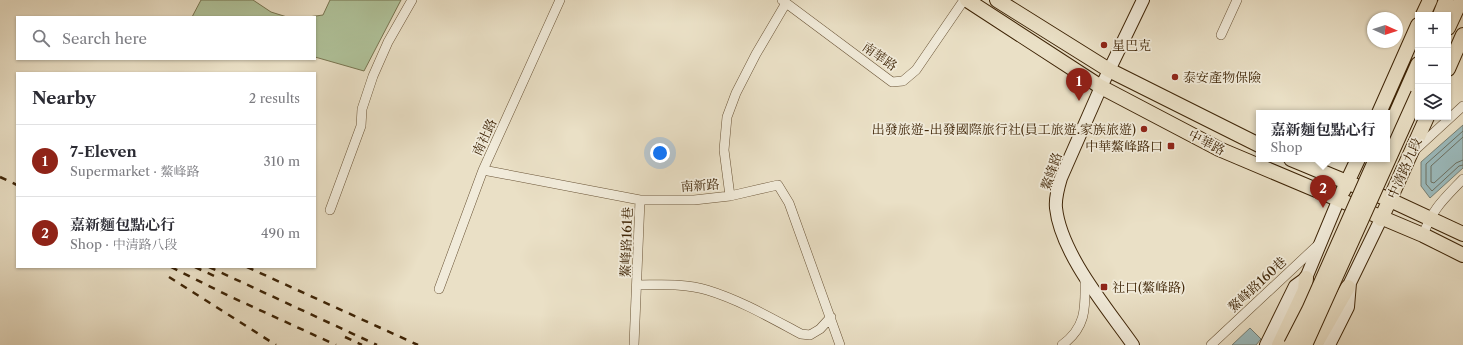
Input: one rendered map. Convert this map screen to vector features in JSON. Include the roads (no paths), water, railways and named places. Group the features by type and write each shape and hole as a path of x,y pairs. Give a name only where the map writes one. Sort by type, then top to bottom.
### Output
{"main road":[{"name":"中華路","path":"965,0 1101,87 1218,149 1338,201 1423,235 1463,255"},
{"name":"中華路","path":"997,0 1109,70 1256,144"},
{"path":"1424,12 1430,0"},
{"path":"1441,12 1446,0"},
{"path":"1451,22 1461,0"},
{"path":"1380,110 1415,32"},
{"path":"1451,62 1463,35"},
{"path":"1390,127 1415,71"},
{"path":"1390,156 1415,101"},
{"name":"中清路九段","path":"1381,219 1426,120"},
{"path":"1298,162 1429,217 1463,234"},
{"path":"1338,201 1348,183 1357,162"},
{"path":"1291,345 1375,162"},
{"path":"1305,345 1387,162"},
{"path":"1280,345 1305,290 1306,278"},
{"path":"1315,345 1349,285"}],"street":[{"path":"330,210 361,126 362,109 373,76 388,42 412,0"},
{"name":"南社路","path":"439,288 483,170 560,0"},
{"name":"南華路","path":"784,2 892,82 903,81 910,77 965,0"},
{"name":"鰲峰路","path":"1133,345 1085,277 1066,242 1060,226 1056,208 1056,192 1101,87 1143,0"},
{"path":"1222,35 1237,0"},
{"path":"730,196 724,150 727,117 736,92 784,2"},
{"path":"1411,154 1463,106"},
{"name":"南新路","path":"483,170 640,200 694,200 730,196 778,185 789,203 831,317"},
{"path":"1423,235 1429,217 1436,207 1463,179"},
{"name":"鰲峰路161巷","path":"634,345 640,200"},
{"path":"1266,345 1296,286 1306,278 1338,201"},
{"path":"1329,345 1348,308 1349,285 1381,219"},
{"name":"鰲峰路160巷","path":"1211,345 1322,242"},
{"path":"1062,345 1078,329 1085,313 1085,277"},
{"name":"鰲峰路161巷","path":"637,285 672,285 706,289 758,312 801,334 810,335 820,330 831,317"},
{"path":"831,317 840,345"}],"water":[{"path":"1463,125 1463,168 1430,198 1421,186 1421,162"},
{"path":"1250,328 1261,339 1256,345 1232,345"}],"railway":[{"path":"0,177 16,185"},
{"path":"173,268 229,296 336,345"},
{"path":"197,268 214,276"},
{"path":"211,268 377,345"},
{"path":"249,268 418,345"},
{"path":"169,277 276,345"},
{"path":"345,337 362,345"}],"place":[{"name":"星巴克","path":"1104,45"},
{"name":"泰安產物保險","path":"1175,77"},
{"name":"7-Eleven","path":"1079,101"},
{"name":"出發旅遊-出發國際旅行社(員工旅遊.家族旅遊)","path":"1144,129"},
{"name":"中華鰲峰路口","path":"1171,146"},
{"name":"嘉新麵包點心行","path":"1323,208"},
{"name":"社口(鰲峰路)","path":"1104,287"}]}
